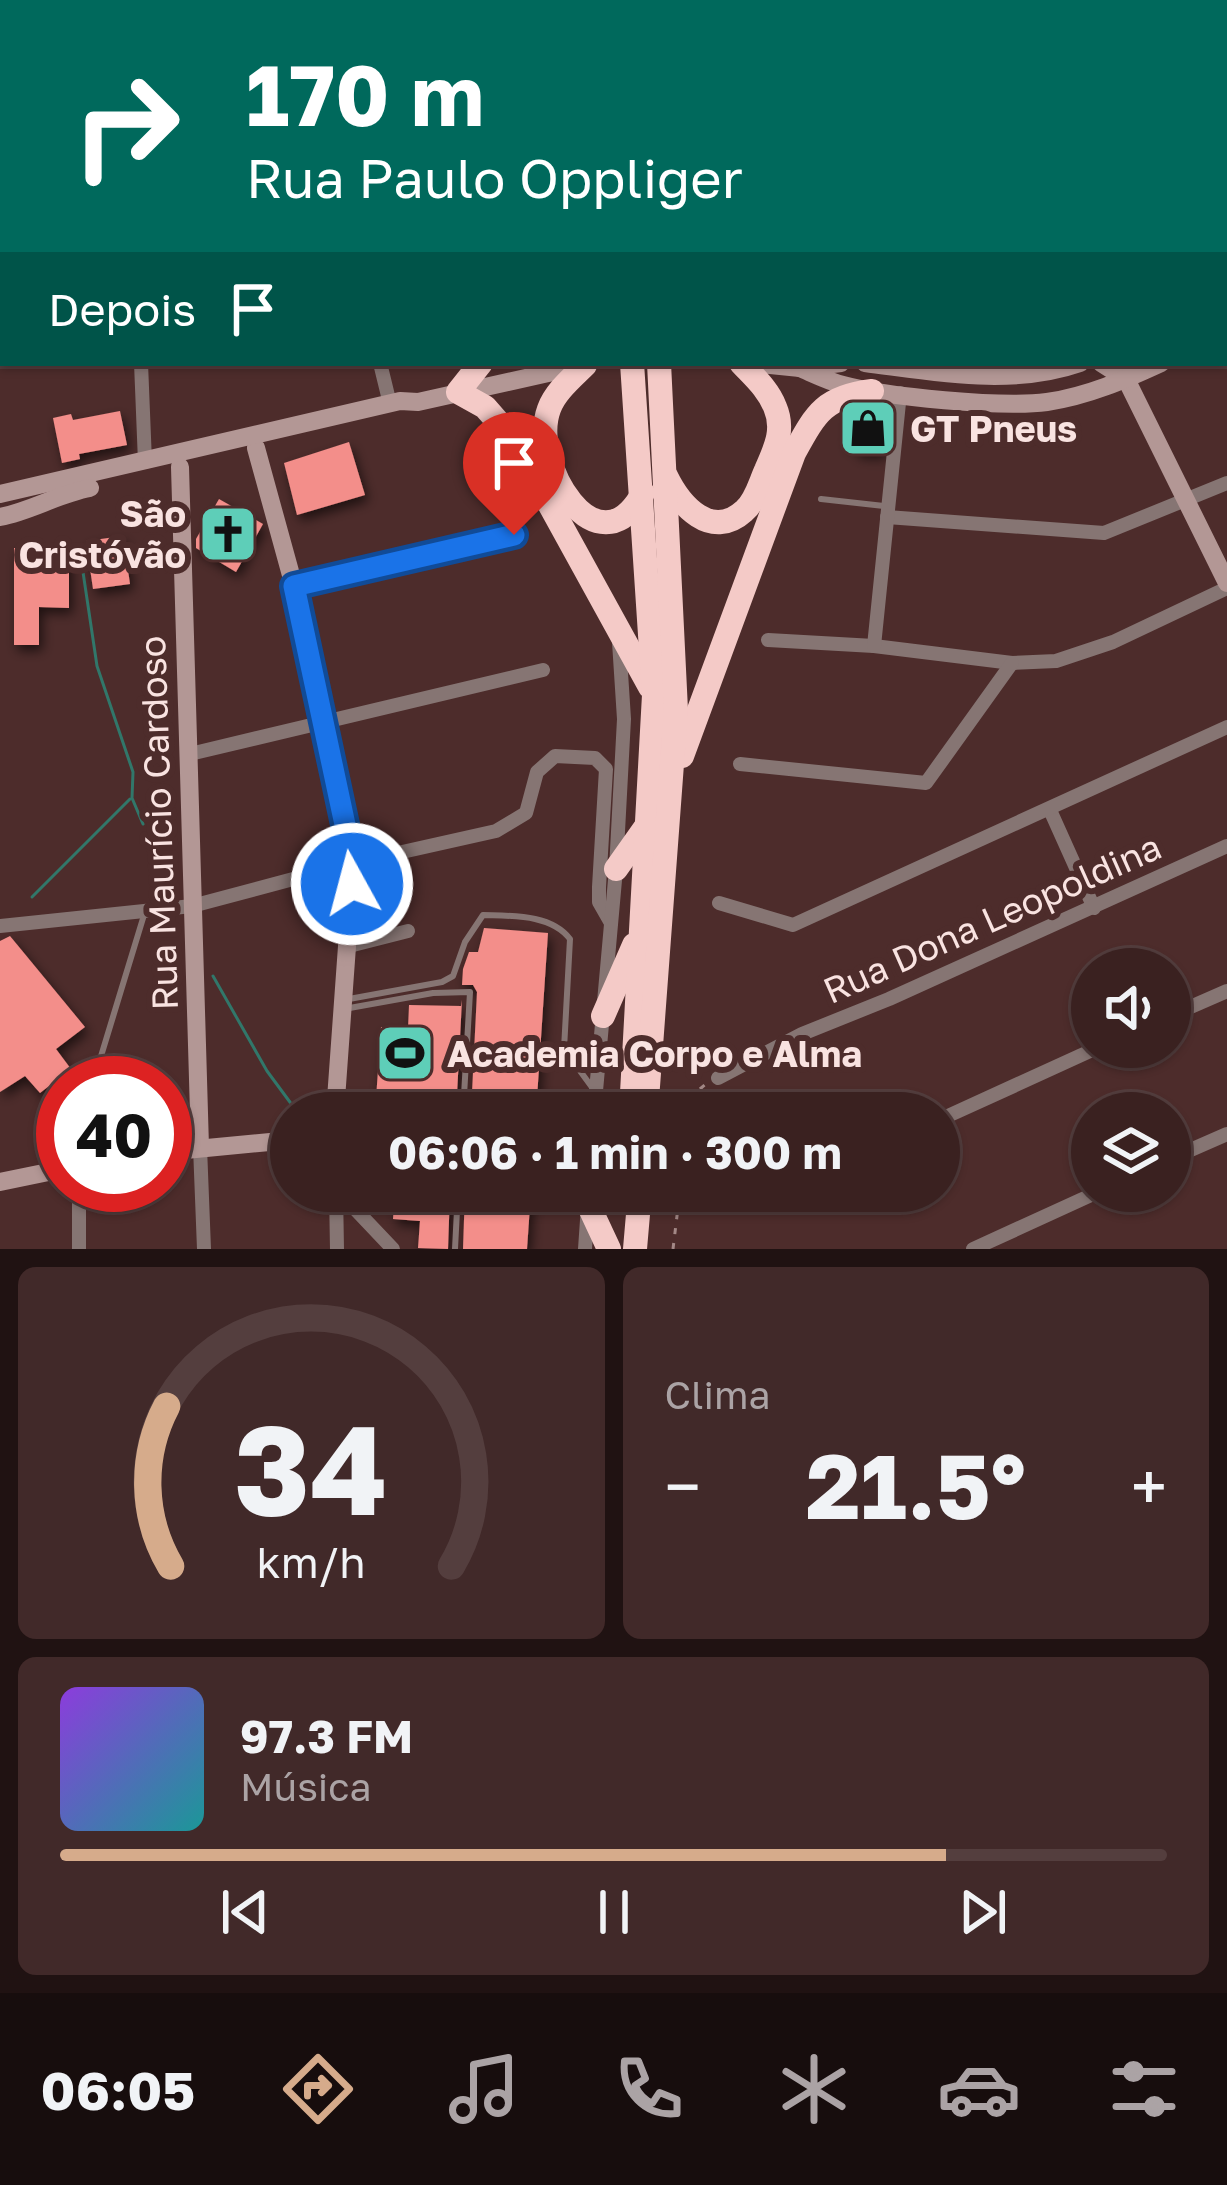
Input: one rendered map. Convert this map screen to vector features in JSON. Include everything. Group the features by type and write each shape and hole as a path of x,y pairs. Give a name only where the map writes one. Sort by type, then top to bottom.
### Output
{"highway":[{"path":"479,366 458,392 485,407 514,440 654,695"},
{"path":"585,366 556,395 545,424 549,457 564,494 585,517 609,522 628,514 644,493"},
{"path":"632,366 654,695 632,1092"},
{"path":"648,1092 676,710 659,366"},
{"path":"663,470 683,505 707,521 728,521 752,502 778,443 780,427 765,388 744,366"},
{"path":"673,781 794,453 815,414 846,394 872,391"},
{"path":"616,869 646,826"},
{"path":"603,1016 640,932"},
{"path":"594,1212 609,1249"},
{"path":"624,1249 626,1212"},
{"path":"635,1249 638,1212"}],"main road":[{"path":"0,494 578,366"},
{"path":"780,366 816,366"},
{"path":"892,366 937,371 1044,369 1042,388 1037,392 985,402"},
{"path":"1106,366 1126,379 1227,586"},
{"path":"800,368 872,391 1044,403 1090,393 1154,366"},
{"path":"900,393 907,381 937,371"},
{"path":"0,517 72,491 395,416 418,402"},
{"path":"256,448 294,586 353,862 337,1092"},
{"name":"Rua Maurício Cardoso","path":"180,467 200,1147"},
{"path":"192,1148 270,1142"},
{"path":"0,1182 36,1175"}],"street":[{"path":"141,366 145,462"},
{"path":"381,366 390,404"},
{"path":"874,646 900,393"},
{"path":"887,512 1104,533 1227,483"},
{"path":"294,586 514,535"},
{"path":"768,640 874,646 1012,663 1056,661 1113,642 1227,586"},
{"path":"596,1092 624,719 618,625"},
{"path":"740,764 926,783 1012,663"},
{"path":"190,754 543,670"},
{"path":"719,903 794,926 1227,727"},
{"path":"0,926 192,906 353,862 496,831 526,813 537,772 555,756 595,758 606,769 598,887 599,902 611,923"},
{"path":"1049,810 1094,908"},
{"name":"Rua Dona Leopoldina","path":"718,1078 802,1034 1227,846"},
{"path":"349,946 408,932"},
{"path":"1191,1007 1227,991"},
{"path":"960,1110 1071,1060"},
{"path":"1191,1150 1227,1134"},
{"name":"Rua Maurício Cardoso","path":"200,1147 204,1249"},
{"path":"974,1249 1071,1204"},
{"path":"79,1212 79,1249"},
{"path":"337,1212 337,1249"},
{"path":"357,1212 393,1249"},
{"path":"585,1249 587,1212"}],"lane":[{"path":"821,499 887,512"},
{"path":"101,1056 145,912"},
{"path":"344,1005 453,976 483,915 524,917 555,926 570,939 564,1049 595,1092"},
{"path":"344,1005 470,992 464,1092"},
{"path":"455,1249 457,1212"}],"path":[{"path":"694,1092 718,1078"},
{"path":"673,1249 677,1212"}],"building":[{"path":"120,411 127,445 79,454 80,459 62,463 53,418 71,414 73,420"},
{"name":"GT Pneus","path":"887,412 882,453 855,452 856,444 845,444 846,414"},
{"path":"349,442 365,495 297,515 284,463"},
{"name":"São Cristóvão","path":"219,499 263,524 236,572 196,548 196,539"},
{"path":"123,536 130,584 93,589 86,541"},
{"path":"14,548 69,549 69,608 39,607 39,645 14,645"},
{"path":"484,928 548,933 537,1092 472,1092 477,992 473,985 462,985 469,952 478,952"},
{"path":"10,936 85,1027 56,1049 61,1056 36,1056 36,1088 25,1076 0,1092 0,941"},
{"path":"462,1000 457,1092 376,1092 381,1027 408,1029 409,1005 461,1006"},
{"path":"394,1212 449,1212 448,1249 418,1248 420,1221 393,1219"},
{"path":"464,1212 530,1212 527,1249 463,1249"}],"waterway":[{"path":"83,572 97,666 133,772 132,798 143,824"},
{"path":"32,897 130,799"},
{"path":"213,976 282,1092"}],"place":[{"name":"GT Pneus","path":"868,428"},
{"name":"São Cristóvão","path":"228,534"},
{"name":"Academia Corpo e Alma","path":"405,1053"}],"route":[{"path":"352,884 353,862 294,586 514,535"}]}
